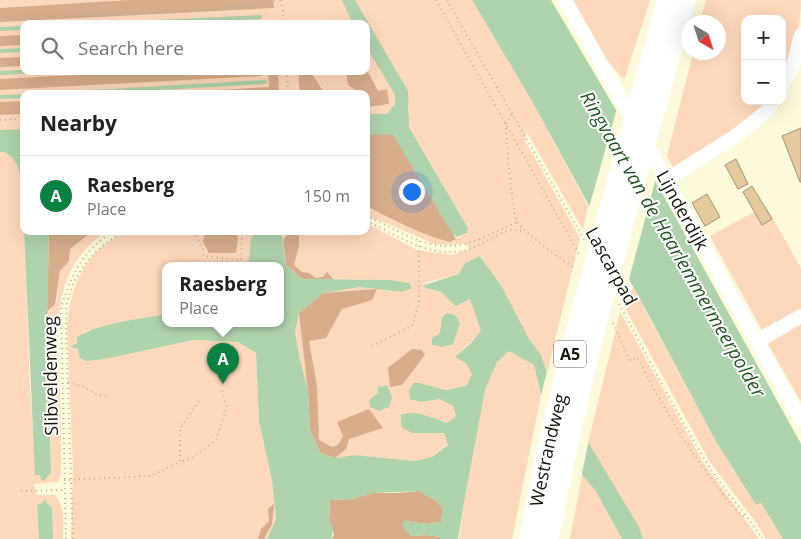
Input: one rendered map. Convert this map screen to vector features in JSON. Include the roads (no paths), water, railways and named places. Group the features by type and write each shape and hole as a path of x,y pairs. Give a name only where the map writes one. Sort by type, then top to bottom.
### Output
{"highway":[{"name":"Westrandweg","path":"530,530 572,345 666,0"},
{"name":"Westrandweg","path":"549,539 580,389 627,210 686,0"}],"street":[{"name":"Lijnderdijk","path":"564,0 801,420"},
{"path":"786,79 792,69 801,36"},
{"path":"666,180 734,137 767,111 771,105"},
{"path":"756,341 801,316"}],"water":[{"path":"342,0 355,0 367,20 351,20"},
{"name":"Ringvaart van de Haarlemmermeerpolder","path":"472,0 551,0 616,110 801,444 801,539 783,539 761,503 756,505 715,440 533,103"},
{"path":"370,26 408,91 409,127 468,228 467,233 457,237 452,233 393,135 370,134 370,114 387,114 395,104 395,95 370,53"},
{"path":"20,129 20,176 15,161 8,154 0,152 0,130"},
{"path":"24,235 49,235 47,345 53,349 48,353 51,472 44,481 41,480 40,475 35,475"},
{"path":"254,235 282,235 286,265 302,279 390,280 409,283 412,288 402,292 360,287 323,293 299,313 295,332 308,391 310,429 320,453 335,458 355,455 414,461 432,457 448,445 444,433 412,433 401,427 401,415 406,413 418,414 447,423 456,416 453,406 440,399 422,402 410,399 409,390 415,382 446,390 466,386 472,374 466,363 455,357 481,331 470,299 456,306 441,292 425,288 424,285 459,274 465,263 480,256 502,287 528,337 541,355 547,373 639,527 643,539 622,539 595,490 582,475 541,395 534,365 509,351 497,362 485,390 458,539 440,539 440,537 427,535 411,536 402,526 404,521 428,524 441,522 443,508 435,500 418,491 373,493 351,499 330,500 329,519 333,528 332,539 267,539 276,519 272,480 259,422 256,353 238,342 193,340 105,359 87,361 80,358 78,349 71,346 77,343 77,337 97,328 162,315 162,327 284,327 284,262 248,262 251,239"},
{"path":"447,313 455,315 460,323 453,344 442,347 432,345 432,338 440,333 442,317"},
{"path":"387,385 392,397 389,407 379,411 370,407 369,400 378,393 378,387"},
{"path":"45,499 47,504 52,507 53,539 39,539 37,504 41,504"}],"waterway":[{"path":"199,20 260,17"},
{"path":"0,29 20,28"},
{"path":"0,51 20,50"},
{"path":"0,73 20,72"},
{"path":"126,90 265,82"},
{"path":"0,97 20,96"}],"place":[{"name":"Raesberg","path":"223,384"}]}
